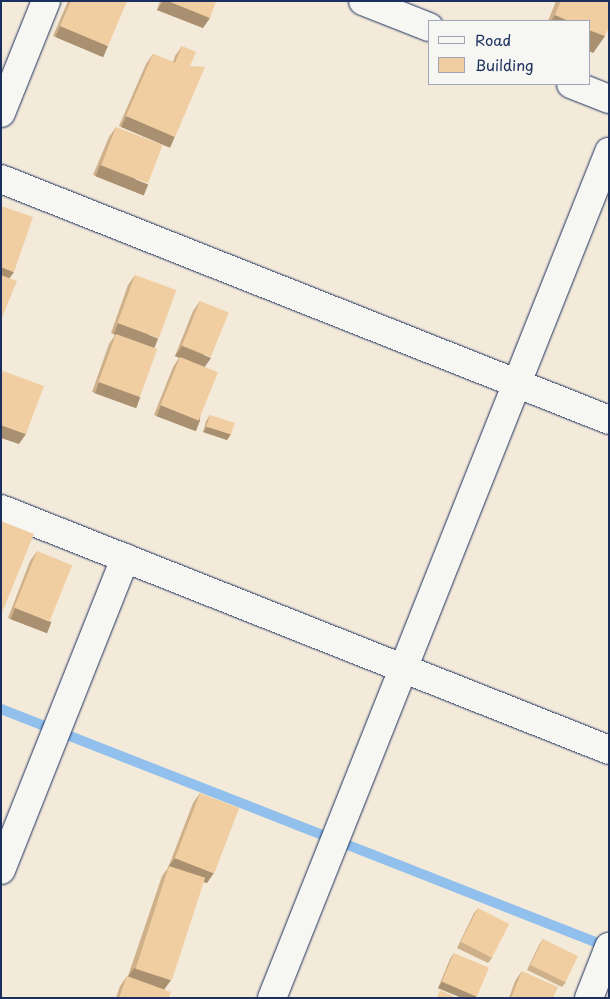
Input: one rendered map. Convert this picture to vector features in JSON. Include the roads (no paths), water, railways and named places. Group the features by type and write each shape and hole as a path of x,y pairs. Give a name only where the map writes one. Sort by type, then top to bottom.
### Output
{"street":[{"path":"1,113 46,1"},
{"path":"363,1 428,27"},
{"path":"574,85 609,99"},
{"path":"272,998 609,152"},
{"path":"1,178 609,420"},
{"path":"1,509 609,750"},
{"path":"1,870 125,558"},
{"path":"589,998 609,947"}],"waterway":[{"path":"1,709 608,947"}]}
